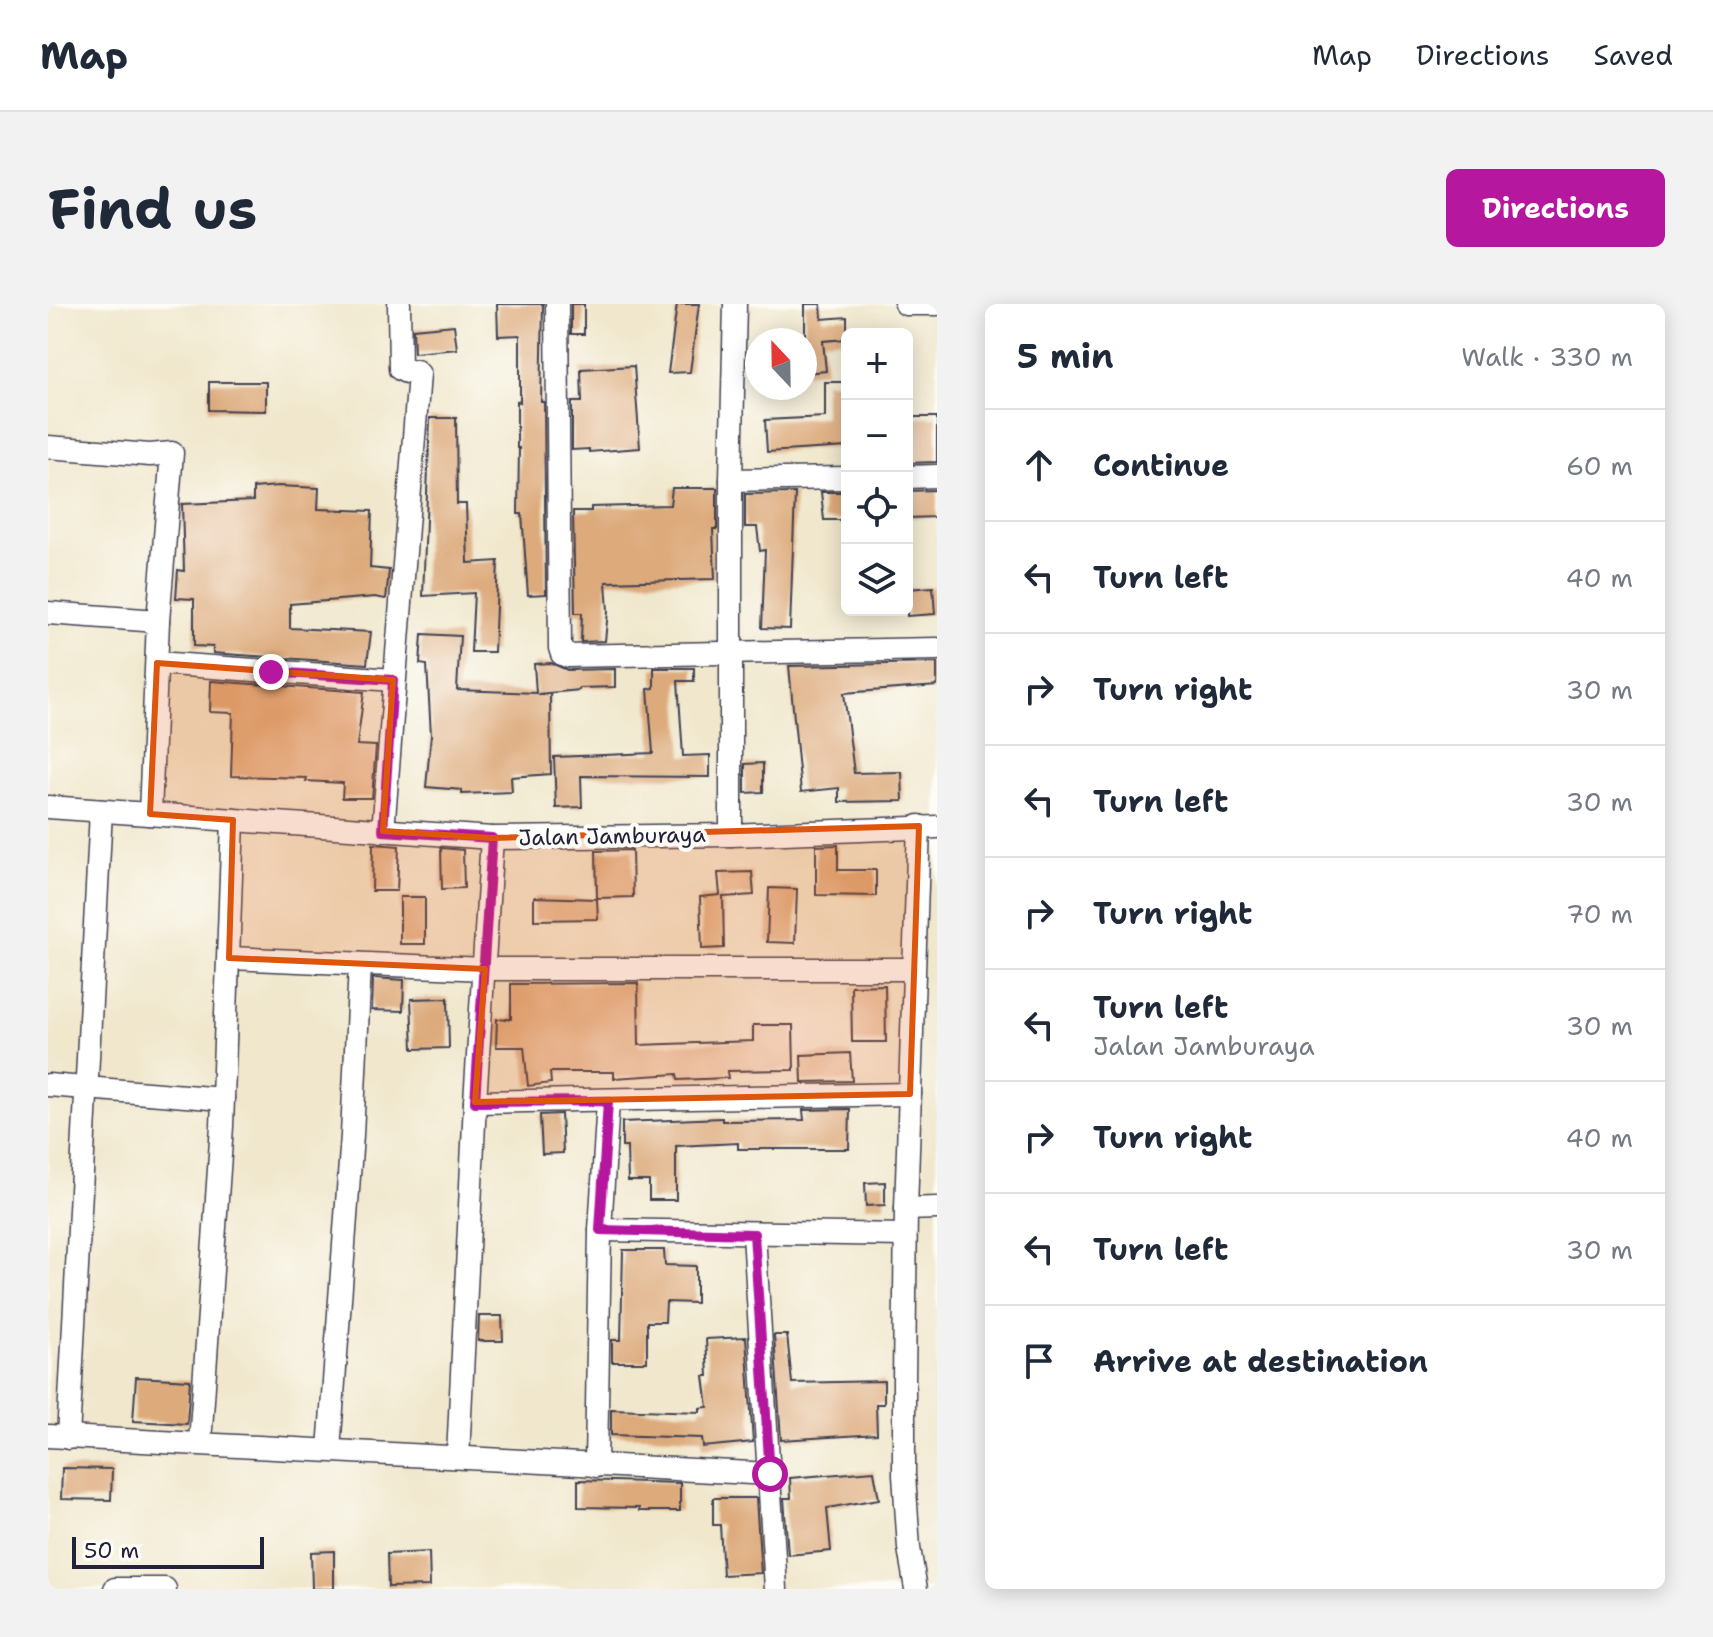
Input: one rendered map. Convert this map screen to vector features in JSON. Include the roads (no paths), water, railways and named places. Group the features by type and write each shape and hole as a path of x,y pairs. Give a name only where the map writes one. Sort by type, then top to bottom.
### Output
{"street":[{"path":"383,831 419,374 400,369 399,304"},
{"path":"557,304 562,654 937,649"},
{"path":"731,835 731,480 735,304"},
{"path":"906,304 937,304"},
{"path":"48,447 150,455 172,453 158,621 150,814"},
{"path":"913,477 937,476"},
{"path":"731,480 841,478"},
{"path":"48,613 158,621"},
{"path":"157,663 393,680"},
{"name":"Jalan Jamburaya","path":"48,807 492,838 731,835 928,827"},
{"path":"101,811 86,1089 58,1437 770,1474"},
{"path":"200,1443 223,1099 233,820"},
{"path":"928,827 912,969 905,1235 904,1475 909,1548 915,1578 937,1566"},
{"path":"458,1457 475,1102 492,838"},
{"path":"229,958 485,969 912,969"},
{"path":"329,1450 352,1135 360,964"},
{"path":"48,1085 223,1099"},
{"path":"475,1102 910,1094"},
{"path":"596,1466 600,1230 608,1101"},
{"path":"906,1209 937,1208"},
{"path":"600,1230 905,1235"},
{"path":"754,1234 776,1589"},
{"path":"115,1589 165,1589"}]}
